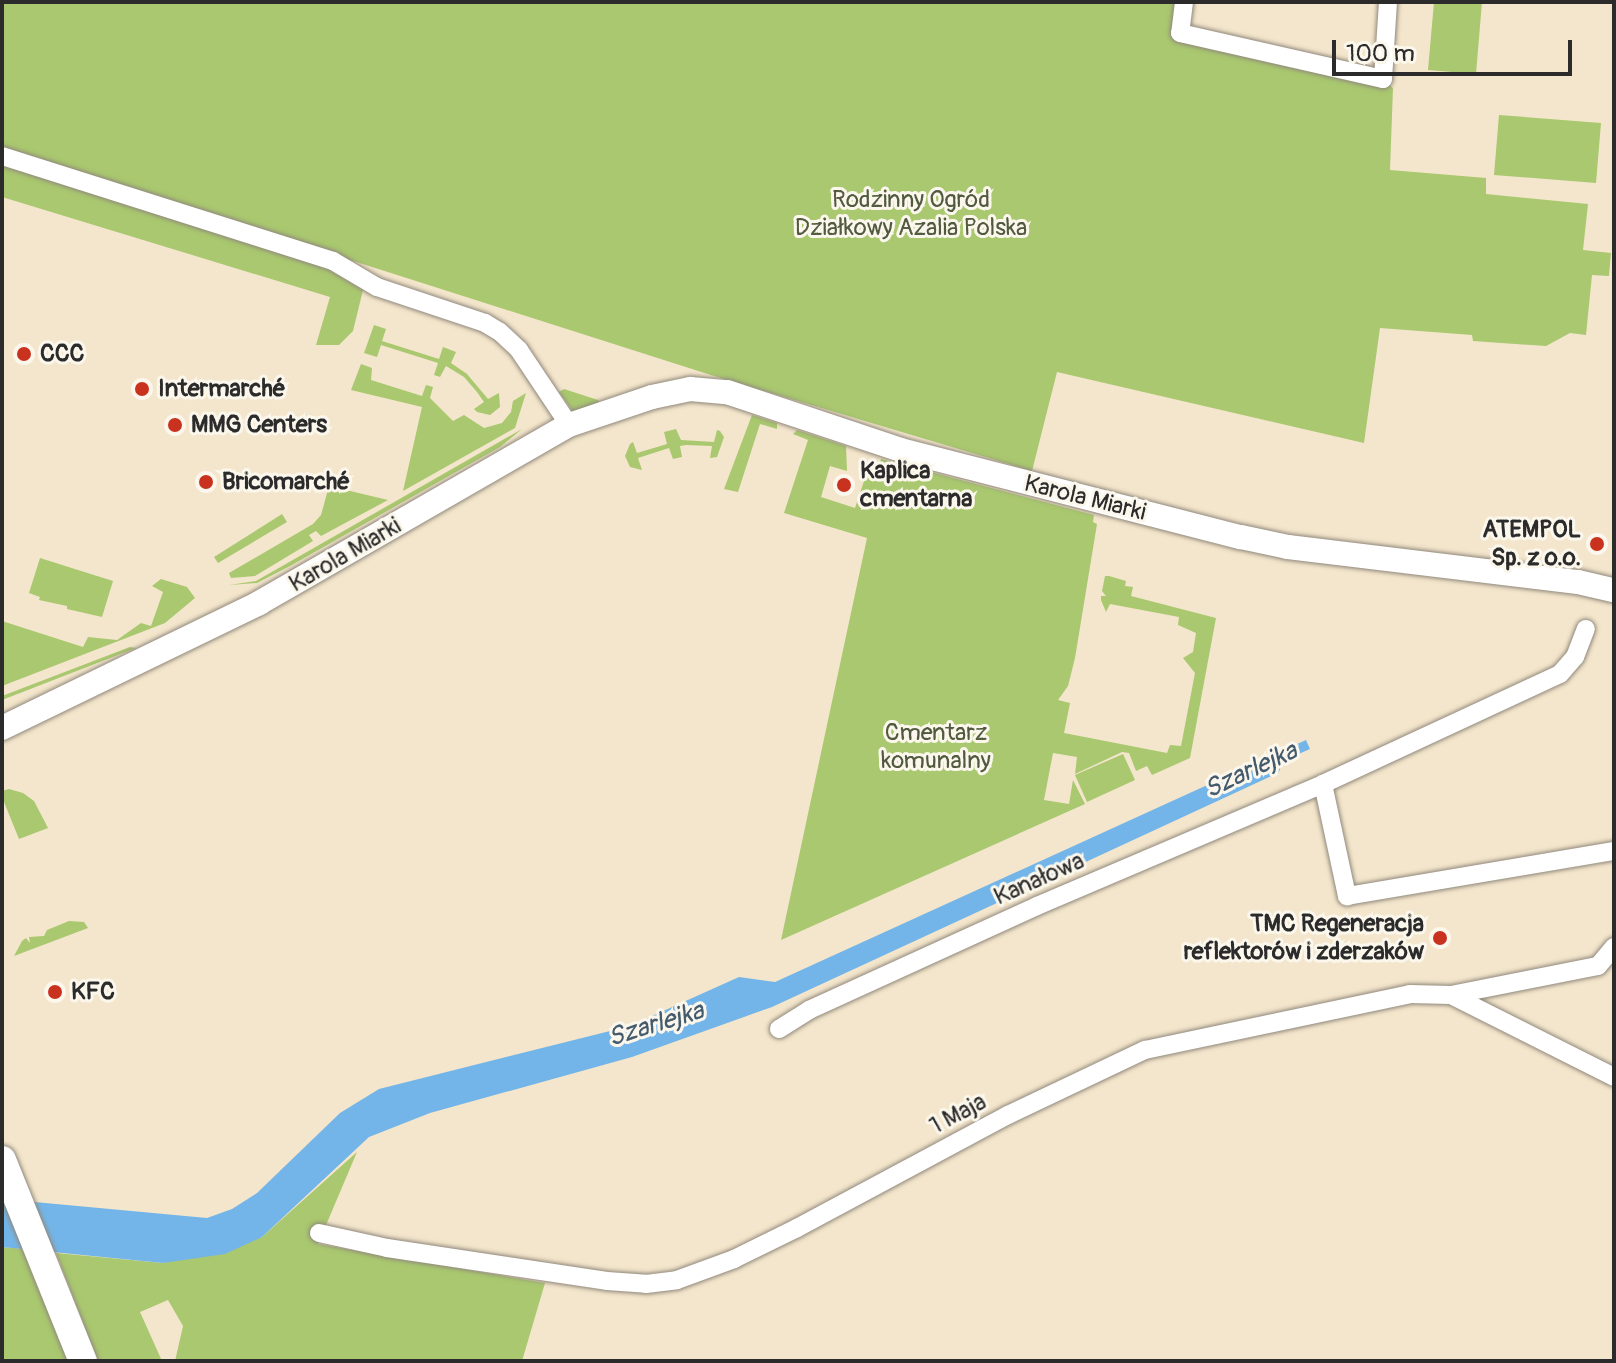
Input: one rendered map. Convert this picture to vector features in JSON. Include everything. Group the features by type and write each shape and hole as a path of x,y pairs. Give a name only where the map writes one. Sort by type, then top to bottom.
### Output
{"main road":[{"path":"3,1162 83,1361"}],"street":[{"path":"1184,2 1180,33 1383,79 1388,2"},
{"path":"2,156 352,270 377,287 466,315 500,332 525,358 569,425"},
{"name":"Karola Miarki","path":"2,728 301,581 569,425 671,392 690,389 727,392 901,450 1241,537 1304,549 1578,582 1614,590"},
{"name":"Kanałowa","path":"779,1029 809,1010 1037,906 1323,784 1560,674 1575,657 1586,629"},
{"name":"Karola Miarki","path":"2,712 114,673"},
{"path":"1323,784 1347,896 1614,851"},
{"path":"1451,995 1598,966 1614,947"},
{"name":"1 Maja","path":"319,1233 387,1248 607,1281 646,1284 677,1280 734,1259 1008,1115 1145,1050 1410,994 1451,995 1614,1077"}],"green space":[{"name":"Rodzinny Ogród Działkowy Azalia Polska","path":"2,2 1184,2 1180,33 1383,79 1393,88 1390,170 1486,178 1486,194 1588,204 1583,250 1611,253 1609,276 1592,275 1586,335 1570,333 1546,346 1473,341 1472,335 1380,328 1364,443 1057,372 1032,471 714,376 2,149"},
{"path":"1434,2 1482,2 1476,74 1428,70"},
{"path":"1499,115 1601,123 1596,183 1494,175"},
{"path":"2,162 309,258 363,290 353,331 339,345 316,345 330,297 2,197"},
{"path":"374,325 386,329 382,341 439,359 443,347 456,352 451,363 467,374 488,399 499,393 500,407 490,415 477,412 474,409 484,402 464,377 446,366 440,377 434,375 438,363 381,345 377,357 364,353"},
{"path":"361,364 372,368 371,380 422,396 426,385 433,387 430,398 453,421 464,415 484,428 502,423 511,412 513,401 526,393 515,428 403,491 422,407 351,390"},
{"path":"564,389 598,400 601,404 577,412 572,410 559,392"},
{"path":"752,415 777,423 777,429 760,424 738,492 724,489"},
{"path":"522,429 500,447 290,566 257,583 229,585 256,581"},
{"path":"676,429 681,440 714,442 717,430 720,431 724,437 717,457 710,458 712,446 686,445 680,446 682,457 673,459 669,448 638,458 642,470 630,467 625,456 630,444 633,442 637,453 667,444 664,432"},
{"name":"Cmentarz komunalny","path":"797,430 846,446 847,471 830,466 821,497 855,508 868,469 879,466 881,459 1094,515 1093,522 1097,524 1075,658 1068,686 1058,700 1070,703 1064,733 1167,753 1170,745 1181,746 1195,673 1183,658 1193,652 1196,633 1178,625 1179,617 1110,604 1106,612 1101,596 1106,596 1102,591 1105,576 1109,576 1126,581 1125,586 1133,587 1131,596 1216,618 1190,758 1152,775 1147,766 1136,771 1129,753 1122,752 1075,774 1077,757 1053,753 1044,800 1069,804 1073,780 1085,804 781,940 867,538 784,513 808,440 793,434"},
{"path":"329,486 388,500 321,536 316,531 309,535 313,541 255,576 231,578 229,573 313,524 321,515"},
{"path":"282,514 287,522 218,563 214,557"},
{"path":"40,558 113,581 102,617 39,600 40,597 29,593"},
{"path":"161,579 187,587 195,598 165,623 2,686 2,621 83,647 88,637 117,640 141,623 151,626 163,592 152,586"},
{"path":"130,647 136,648 2,700 2,696"},
{"path":"1123,754 1135,780 1087,802 1075,775"},
{"path":"9,789 23,793 34,801 48,828 19,839 2,797 2,791"},
{"path":"69,921 84,922 88,928 14,956 26,938 30,943 29,937 44,936 47,930"},
{"path":"357,1152 318,1244 545,1283 522,1361 175,1361 183,1326 168,1300 140,1312 162,1361 98,1361 56,1253 163,1263 262,1237"},
{"path":"2,1247 26,1249 73,1361 2,1361"}],"water":[{"name":"Szarlejka","path":"1306,740 1310,749 1285,760 1278,773 772,1007 632,1057 430,1113 369,1137 262,1237 225,1254 163,1263 2,1247 2,1199 207,1218 232,1209 257,1193 340,1113 379,1089 630,1026 739,977 775,982"}],"place":[{"name":"CCC","path":"24,354"},
{"name":"Intermarché","path":"142,389"},
{"name":"MMG Centers","path":"175,425"},
{"name":"Bricomarché","path":"206,482"},
{"name":"Kaplica cmentarna","path":"844,485"},
{"name":"ATEMPOL Sp. z o.o.","path":"1597,544"},
{"name":"TMC Regeneracja reflektorów i zderzaków","path":"1440,938"},
{"name":"KFC","path":"55,992"}]}
